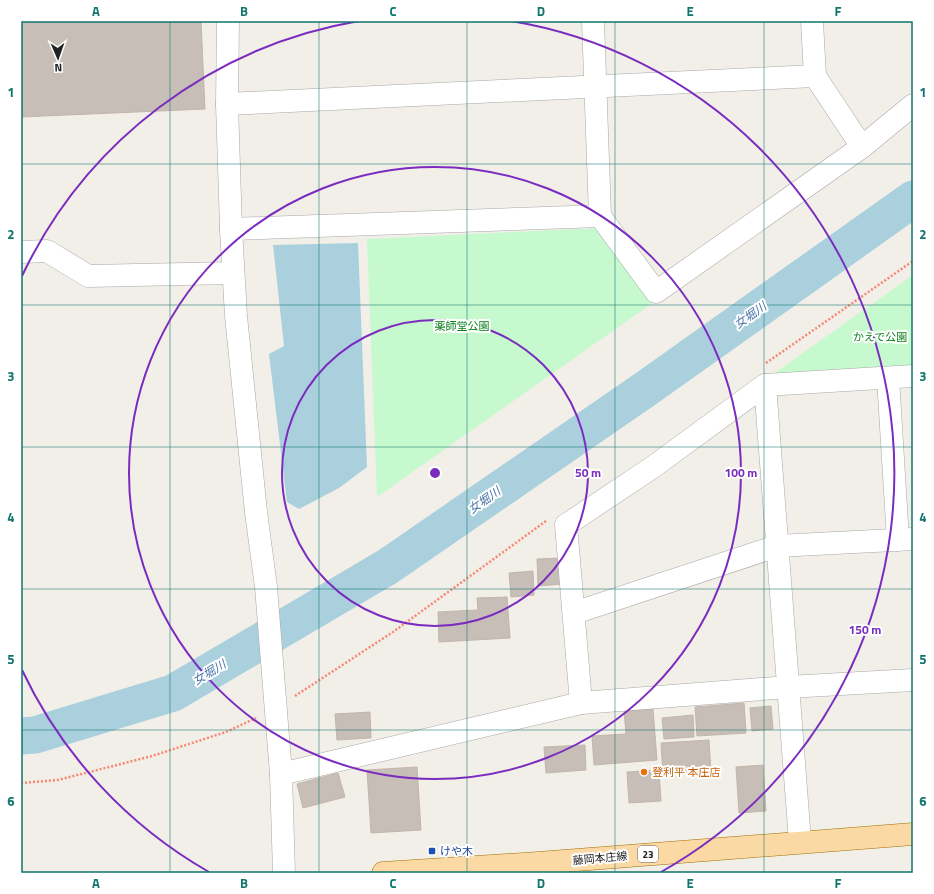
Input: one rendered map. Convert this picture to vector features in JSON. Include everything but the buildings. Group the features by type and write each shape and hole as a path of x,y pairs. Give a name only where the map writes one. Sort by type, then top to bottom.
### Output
{"main road":[{"name":"藤岡本庄線","path":"383,873 538,868 800,841 913,834"}],"street":[{"path":"228,21 227,104 230,229 236,316 256,512 266,586 281,774 284,873"},
{"path":"593,21 600,216 656,292 862,147 913,104"},
{"path":"812,21 815,76 862,147"},
{"path":"227,104 815,76"},
{"path":"230,229 600,216"},
{"path":"21,252 47,251 88,276 233,273"},
{"path":"765,374 800,841"},
{"path":"581,703 566,525 653,467 765,374 888,378 913,376"},
{"path":"574,613 777,546 905,539 888,378"},
{"path":"281,774 581,703 788,687 913,680"}],"path":[{"path":"765,374 913,261"},
{"path":"21,784 58,780 152,756 226,732 393,632 547,521"}],"green space":[{"name":"薬師堂公園","path":"600,228 654,302 377,497 367,239"},
{"name":"かえで公園","path":"913,275 913,367 769,377"}],"water":[{"path":"358,243 367,467 339,488 299,509 287,502 269,354 284,346 273,245"}],"waterway":[{"name":"女堀川","path":"21,736 35,735 173,693 387,567 644,390 913,199"}],"place":[{"name":"登利平 本庄店","path":"644,772"},
{"name":"けや木","path":"432,851"}]}
